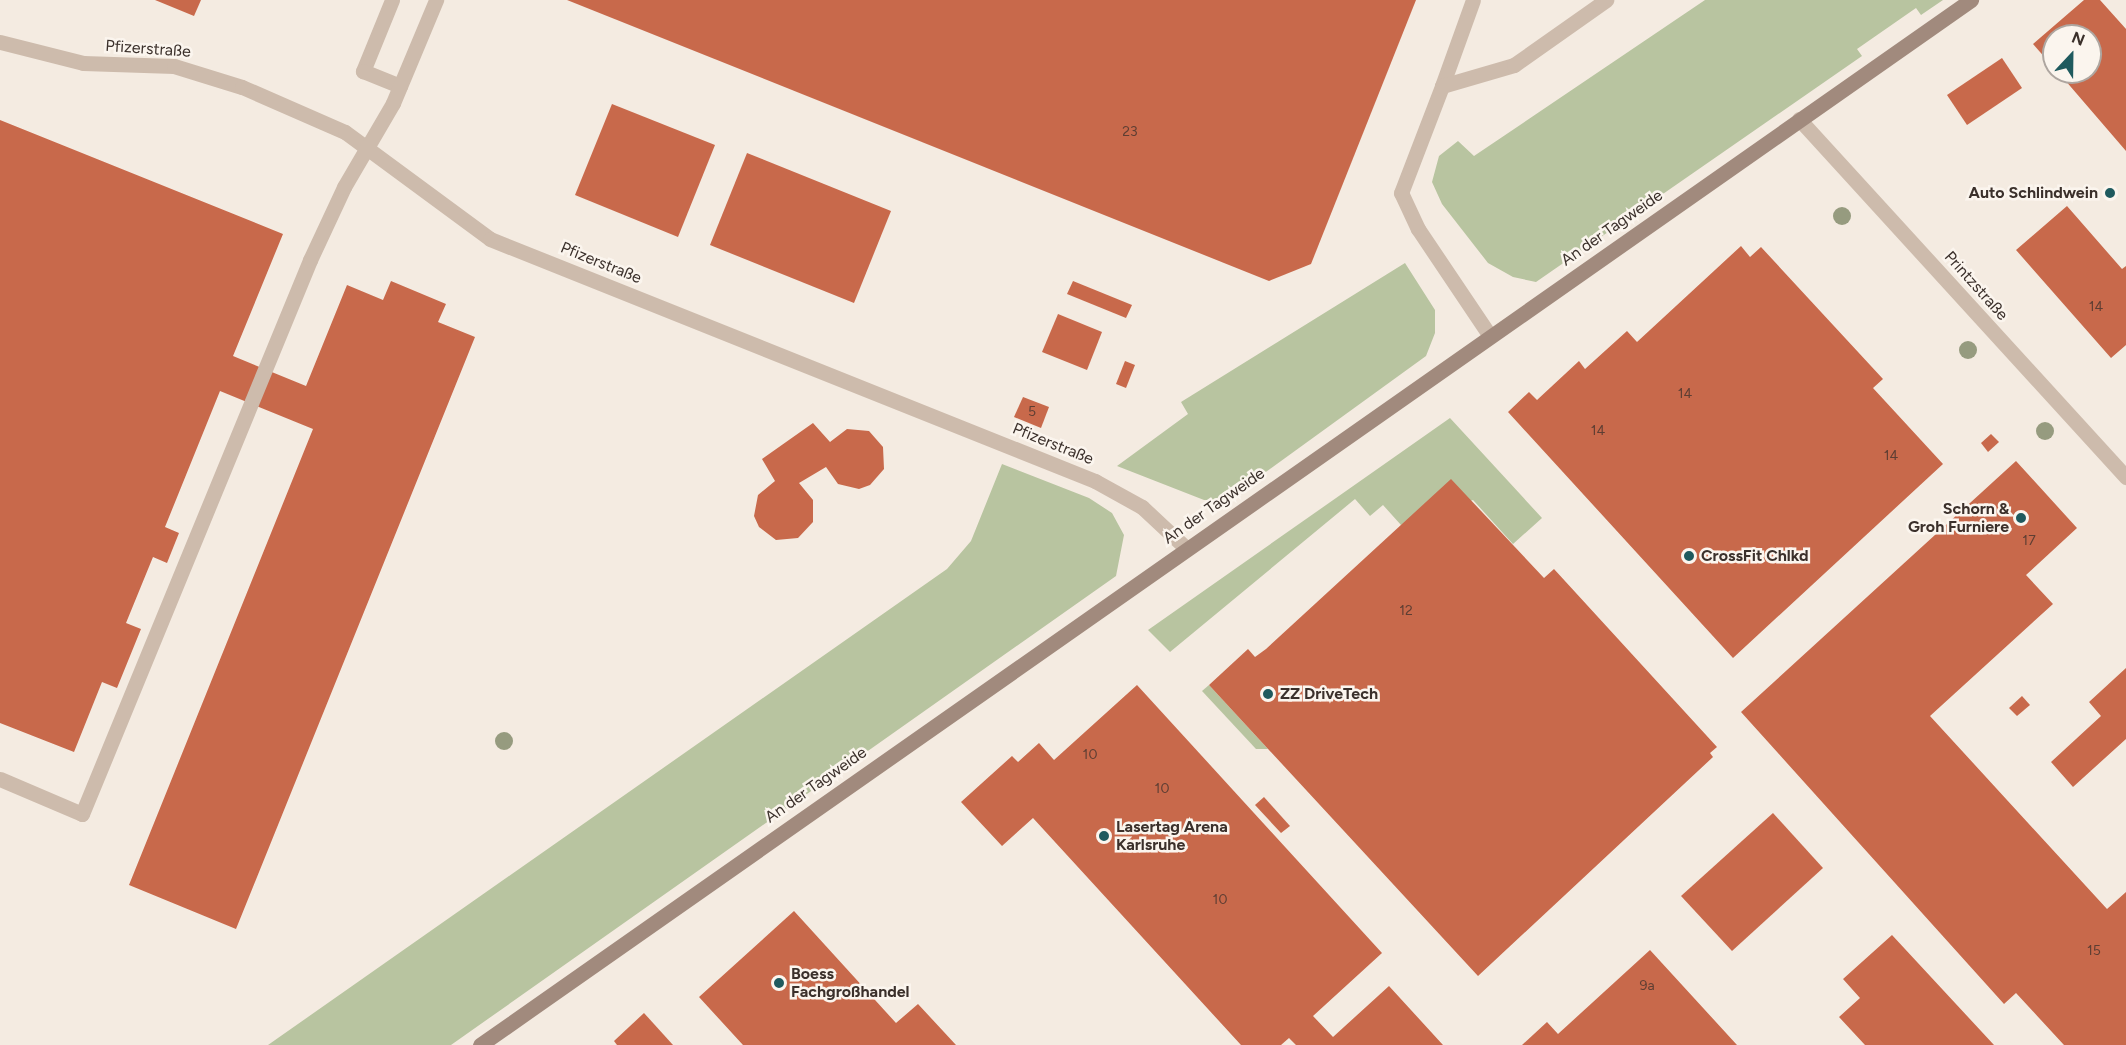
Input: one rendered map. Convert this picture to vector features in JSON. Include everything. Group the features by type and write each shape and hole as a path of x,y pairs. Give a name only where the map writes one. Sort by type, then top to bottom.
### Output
{"main road":[{"name":"An der Tagweide","path":"480,1045 1971,0"}],"street":[{"path":"392,0 363,71 400,86"},
{"path":"0,779 82,814 310,260 400,86 436,0"},
{"path":"1473,0 1401,193 1418,229 1490,336"},
{"path":"1442,86 1514,65 1606,0"},
{"name":"Pfizerstraße","path":"0,42 83,63 197,70 321,121 367,147 490,239 1104,485 1142,507 1186,548"},
{"name":"Printzstraße","path":"1799,119 2126,477"}],"green space":[{"path":"1705,0 1943,0 1921,15 1916,8 1857,49 1862,56 1536,282 1513,277 1488,263 1442,204 1432,182 1439,156 1458,141 1474,156"},
{"path":"1405,263 1435,310 1435,333 1426,356 1259,477 1223,500 1204,500 1117,466 1188,414 1181,402"},
{"path":"1450,418 1542,518 1513,544 1473,500 1401,525 1383,505 1370,516 1355,499 1170,652 1148,630"},
{"path":"1002,464 1089,498 1112,513 1124,535 1116,576 451,1045 268,1045 947,569 971,541"},
{"path":"1209,685 1268,749 1256,749 1202,691"}],"building":[{"path":"155,0 201,0 194,16"},
{"path":"567,0 1416,0 1311,264 1269,281"},
{"path":"2084,0 2100,0 2126,29 2126,151 2068,84 2102,84 2102,24 2056,24"},
{"path":"2042,36 2042,54 2033,44"},
{"path":"2002,58 2022,88 1967,125 1947,95"},
{"path":"612,104 715,145 678,237 575,195"},
{"path":"0,120 283,234 233,356 306,386 347,285 383,300 391,281 446,304 438,322 475,337 236,929 129,885 313,429 220,391 165,527 179,533 167,563 153,557 126,623 141,629 117,688 102,682 74,752 0,723"},
{"path":"747,153 891,211 854,303 710,245"},
{"path":"2067,206 2122,269 2126,266 2126,345 2111,358 2016,250"},
{"path":"1741,246 1750,257 1761,247 1883,379 1873,388 1943,464 1733,658 1508,412 1529,392 1537,400 1579,361 1585,369 1627,331 1637,342"},
{"path":"1073,281 1132,305 1126,318 1067,294"},
{"path":"1058,314 1102,332 1087,370 1042,352"},
{"path":"1125,361 1135,365 1126,388 1116,384"},
{"path":"1023,397 1049,407 1041,428 1014,417"},
{"path":"813,423 830,442 847,429 869,431 883,447 884,469 870,485 859,489 838,484 826,467 799,483 813,500 813,522 798,538 776,540 759,527 754,516 758,495 775,481 762,459"},
{"path":"1991,434 1999,442 1988,452 1981,443"},
{"path":"2016,461 2077,528 2026,575 2053,604 1930,716 2107,909 2126,892 2126,1045 2064,1045 2016,993 2004,1004 1741,712"},
{"path":"1451,479 1544,578 1554,569 1717,747 1710,753 1713,757 1478,976 1209,685 1248,649 1255,657 1266,649"},
{"path":"2126,668 2126,739 2073,787 2051,762 2101,716 2089,702"},
{"path":"1137,685 1382,953 1313,1016 1333,1037 1389,986 1443,1045 1296,1045 1289,1038 1281,1045 1241,1045 1033,818 1002,846 961,802 1012,756 1018,762 1039,743 1054,760"},
{"path":"2022,696 2030,705 2017,716 2009,708"},
{"path":"1264,797 1290,826 1281,833 1255,805"},
{"path":"1773,813 1823,868 1732,951 1681,896"},
{"path":"794,911 896,1023 918,1004 956,1045 743,1045 699,997"},
{"path":"1892,935 1994,1045 1865,1045 1839,1017 1860,998 1843,979"},
{"path":"1650,950 1737,1045 1522,1045 1547,1022 1558,1034"},
{"path":"644,1013 673,1045 617,1045 614,1041"}],"place":[{"name":"Auto Schlindwein","path":"2110,193"},
{"name":"Schorn & Groh Furniere","path":"2021,518"},
{"name":"CrossFit Chlkd","path":"1689,556"},
{"name":"ZZ DriveTech","path":"1268,694"},
{"name":"Lasertag Arena Karlsruhe","path":"1104,836"},
{"name":"Boess Fachgroßhandel","path":"779,983"}]}
